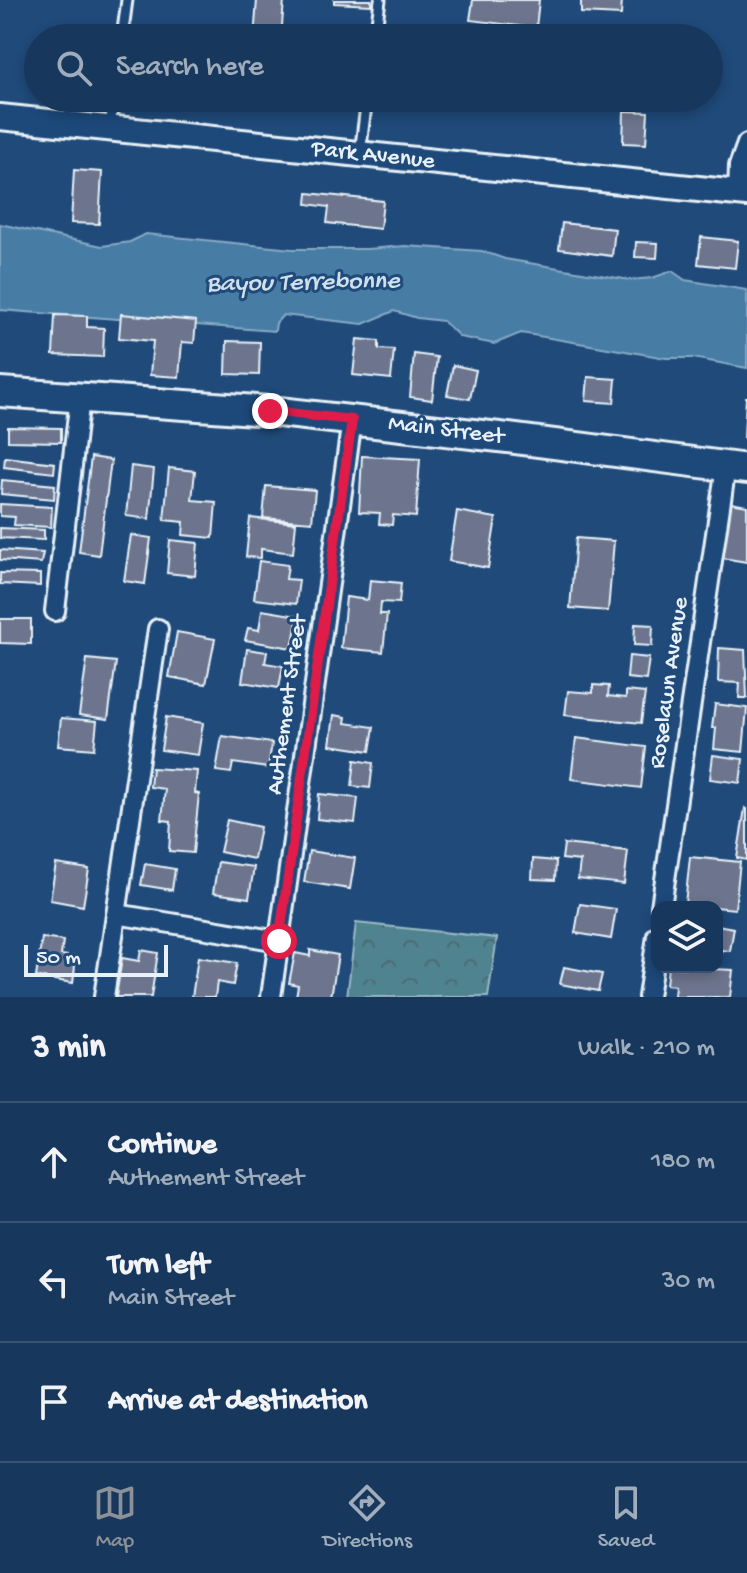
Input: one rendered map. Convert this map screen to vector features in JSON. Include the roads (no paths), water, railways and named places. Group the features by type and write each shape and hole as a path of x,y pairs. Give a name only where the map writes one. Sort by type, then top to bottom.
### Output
{"main road":[{"name":"Park Avenue","path":"0,117 742,193"},
{"name":"Main Street","path":"0,392 270,411 737,468"}],"street":[{"path":"742,193 739,166 747,144"},
{"path":"55,611 80,398"},
{"name":"Authement Street","path":"271,997 352,420"},
{"name":"Roselawn Avenue","path":"662,901 737,468"},
{"path":"104,997 158,629"},
{"path":"116,914 279,941"},
{"path":"648,997 652,973"}],"lane":[{"path":"124,24 127,0"},
{"path":"377,24 380,0"},
{"path":"110,129 112,112"},
{"path":"360,154 365,112"}],"water":[{"name":"Bayou Terrebonne","path":"0,224 102,246 130,242 146,234 292,249 405,246 482,251 505,259 630,280 652,278 672,271 685,280 747,290 747,368 693,358 666,358 521,333 494,344 460,337 443,321 394,311 363,324 283,315 276,323 275,331 0,310"}]}
